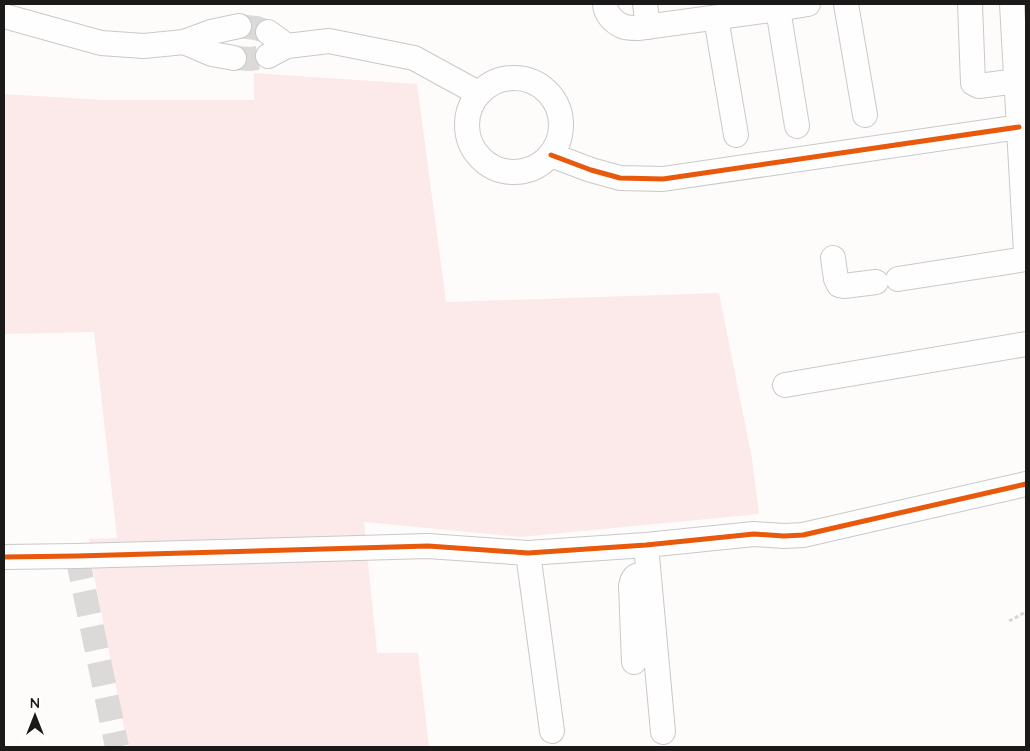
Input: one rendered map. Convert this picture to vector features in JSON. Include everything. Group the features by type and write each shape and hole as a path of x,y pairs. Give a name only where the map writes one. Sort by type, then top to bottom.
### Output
{"street":[{"path":"605,4 605,10 611,18 622,26 638,28 722,13 793,6 798,126"},
{"path":"645,4 648,27"},
{"path":"846,4 865,115"},
{"path":"970,4 973,83 979,86 1017,80"},
{"path":"1012,4 1021,51 1017,80 1022,131 1026,253"},
{"path":"722,13 736,136"},
{"path":"4,16 101,43 144,46 184,42 211,32 239,26"},
{"path":"268,32 278,51 329,41 414,58 478,94"},
{"path":"184,42 212,54 234,58"},
{"path":"523,78 545,89 559,108 561,133 551,155 531,170 506,172 483,161 469,141 467,116 478,94 498,80 523,78"},
{"path":"551,155 591,170 620,178 663,179 1022,131"},
{"path":"833,258 836,279 839,285 844,286 1026,259"},
{"path":"785,385 1026,344"},
{"path":"4,557 428,546 528,553 646,545 754,534 802,535 1026,484"},
{"path":"646,545 663,732"},
{"path":"528,553 552,731"},
{"path":"634,662 630,586 634,577 648,574"}],"path":[{"path":"1009,621 1026,612"}],"shaded area":[{"path":"254,73 417,84 446,302 719,293 752,459 759,514 520,537 364,522 377,653 418,653 429,747 128,747 92,565 89,539 117,538 94,332 4,334 4,94 103,100 254,100"}],"tunnel":[{"path":"239,26 268,32"},
{"path":"234,58 251,59 268,56"},
{"path":"77,556 117,747"}],"cycle path":[{"path":"551,155 591,170 620,178 663,179 1019,127"},
{"path":"4,557 428,546 528,553 646,545 754,534 803,535 1026,484"}]}
